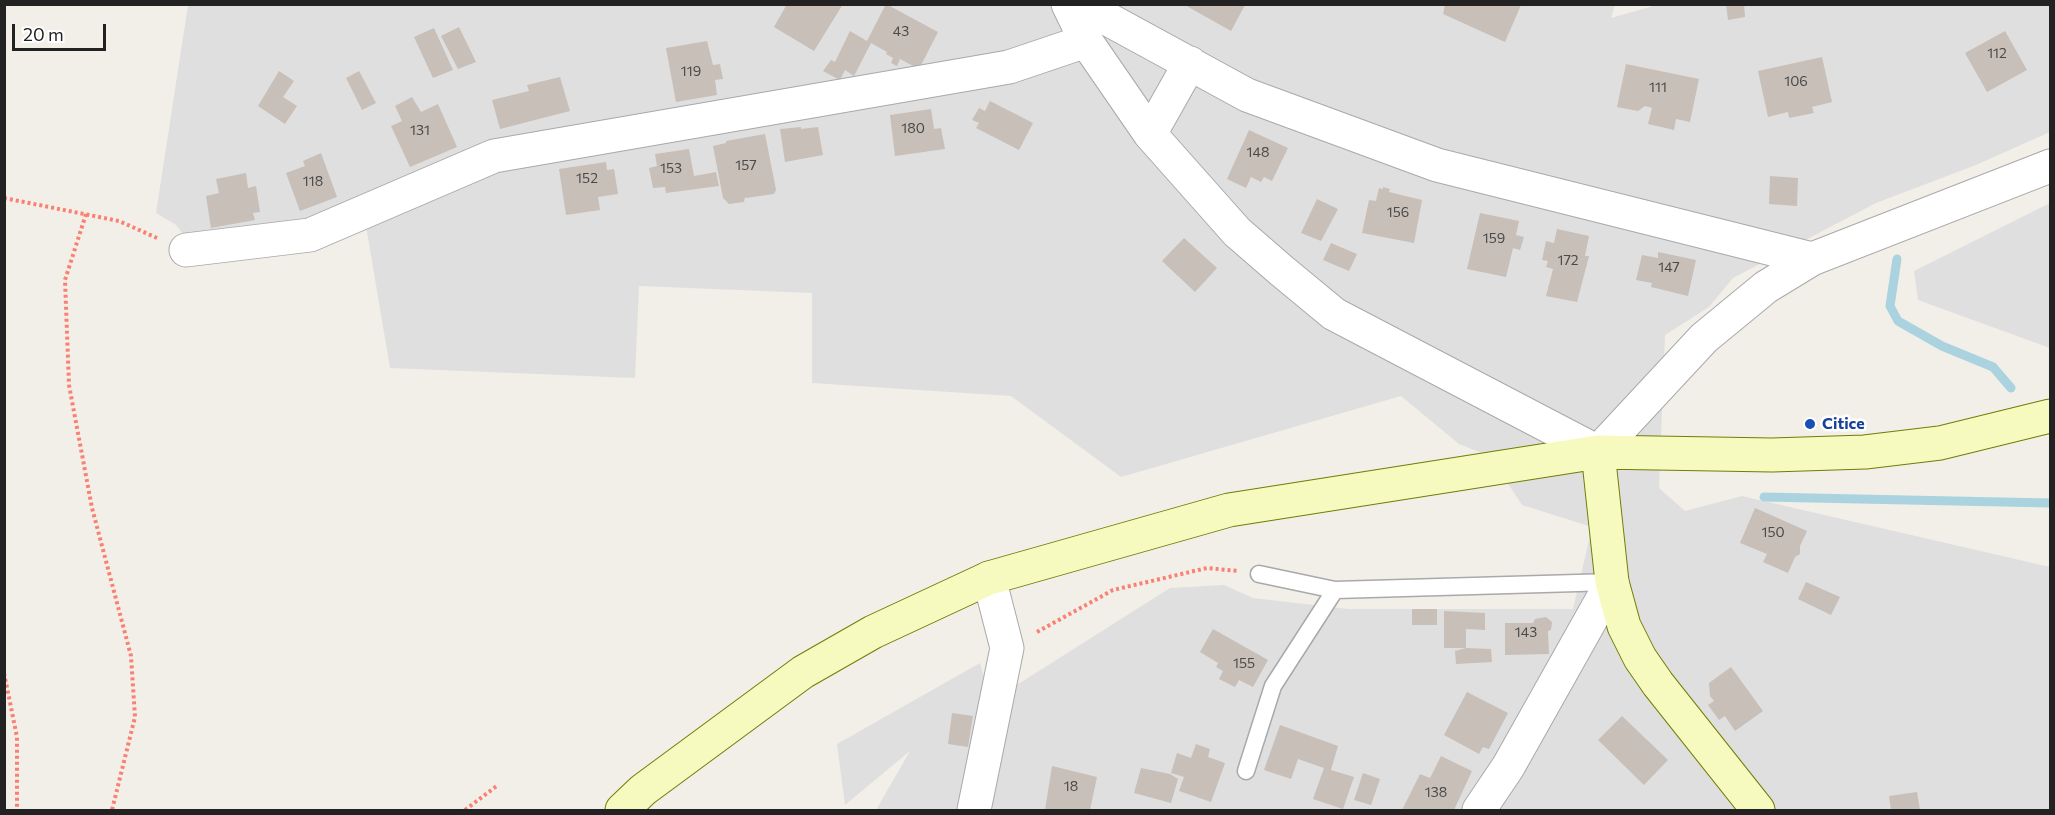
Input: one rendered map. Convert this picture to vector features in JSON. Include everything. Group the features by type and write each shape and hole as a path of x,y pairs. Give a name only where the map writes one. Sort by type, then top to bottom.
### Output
{"street":[{"path":"1068,4 1086,41 1150,134 1237,232 1334,314 1598,452"},
{"path":"1080,4 1246,94 1437,165 1812,259"},
{"path":"186,250 310,235 495,156 998,69 1086,41"},
{"path":"1150,134 1190,63"},
{"path":"1758,810 1658,684 1640,658 1624,626 1612,582 1598,452 1704,338 1766,287 1812,259 2050,166"},
{"path":"622,810 643,790 803,672 873,632 989,578 1229,510 1598,452 1772,454 1865,452 1940,443 2050,416"},
{"path":"974,810 1007,648 989,578"},
{"path":"1479,810 1508,767 1612,582"}],"lane":[{"path":"1259,574 1335,590 1612,582"},
{"path":"1245,771 1274,686 1335,590"}],"path":[{"path":"4,198 119,221 186,250"},
{"path":"86,214 65,280 69,385 92,507 131,656 135,717 112,810"},
{"path":"1007,648 1113,590 1207,568 1259,574"},
{"path":"4,673 17,737 17,810"},
{"path":"465,810 498,784"}],"shaded area":[{"path":"1660,4 2050,5 2050,132 1976,165 1876,203 1733,278 1709,307 1665,335 1659,488 1685,511 1742,496 2050,567 2050,810 876,810 910,751 845,805 837,744 980,663 985,682 980,705 1023,681 1170,588 1224,585 1253,598 1348,609 1573,609 1592,527 1522,505 1490,456 1459,444 1401,396 1121,477 1011,396 812,383 812,293 639,286 635,378 390,368 366,226 350,203 292,223 186,238 176,225 156,213 188,5 1615,5 1611,18"},
{"path":"2050,203 2050,348 1918,300 1914,271"}],"building":[{"path":"787,4 843,4 814,51 774,27"},
{"path":"886,4 938,32 919,69 900,59 897,66 891,63 893,58 886,54 887,52 871,43 854,76 845,70 840,80 823,71 831,60 835,62 850,31 867,41"},
{"path":"1183,4 1244,4 1245,5 1231,31"},
{"path":"1726,4 1744,4 1745,17 1728,20"},
{"path":"1445,5 1521,5 1505,42 1443,14"},
{"path":"459,27 476,62 458,69 441,36"},
{"path":"434,28 453,70 433,78 414,37"},
{"path":"2005,31 2027,70 1987,92 1965,53"},
{"path":"707,41 713,65 720,64 723,79 715,80 717,95 676,102 666,48"},
{"path":"1822,57 1832,102 1812,107 1814,113 1789,118 1788,112 1768,117 1758,71"},
{"path":"1626,64 1699,79 1690,122 1676,119 1674,130 1648,124 1652,108 1645,106 1638,111 1617,107"},
{"path":"279,71 294,81 283,97 297,106 285,124 258,106"},
{"path":"359,71 376,103 362,110 346,78"},
{"path":"560,77 570,111 500,129 492,100 529,91 527,85"},
{"path":"412,97 421,112 438,104 457,147 410,167 391,126 402,121 395,106"},
{"path":"990,101 1033,123 1019,150 976,128 979,123 972,120 979,108 985,111"},
{"path":"931,109 934,129 941,128 945,149 895,156 890,115"},
{"path":"801,127 801,129 818,127 823,155 785,162 780,129"},
{"path":"1249,130 1288,148 1272,181 1264,177 1261,182 1251,177 1246,188 1227,179"},
{"path":"765,134 776,190 774,194 745,197 744,202 729,204 723,198 713,146 726,143 726,141"},
{"path":"689,149 694,176 716,172 719,186 666,193 665,187 653,188 649,168 657,166 655,154"},
{"path":"321,153 337,197 300,211 286,173 305,166 303,161"},
{"path":"606,162 607,170 614,169 618,194 598,197 600,210 566,215 559,169"},
{"path":"246,173 248,188 256,186 260,212 253,213 255,220 211,228 206,196 219,193 216,179"},
{"path":"1770,176 1798,178 1797,206 1769,204"},
{"path":"1383,187 1390,189 1389,192 1422,200 1414,243 1362,233 1369,200 1376,201 1379,188 1383,189"},
{"path":"1317,199 1338,209 1321,241 1301,233"},
{"path":"1480,213 1519,221 1516,235 1524,237 1520,250 1513,248 1506,277 1467,269"},
{"path":"1557,229 1589,236 1585,256 1589,256 1577,302 1546,296 1553,269 1546,267 1548,261 1542,260 1546,241 1554,243"},
{"path":"1184,238 1217,268 1195,292 1162,261"},
{"path":"1331,243 1357,254 1349,271 1323,260"},
{"path":"1658,252 1696,260 1688,296 1651,287 1652,283 1636,280 1642,255 1658,258"},
{"path":"1755,508 1807,531 1800,546 1800,554 1795,557 1788,573 1763,562 1767,554 1740,543"},
{"path":"1806,582 1840,597 1831,615 1798,599"},
{"path":"1412,609 1437,609 1437,625 1412,625"},
{"path":"1444,611 1485,613 1485,630 1466,629 1466,648 1444,648"},
{"path":"1546,617 1552,622 1551,630 1548,631 1549,654 1505,655 1505,623 1533,623 1535,619"},
{"path":"1213,629 1268,660 1253,687 1239,680 1235,687 1219,679 1223,671 1216,667 1218,663 1200,652"},
{"path":"1466,648 1491,649 1492,662 1456,664 1455,651"},
{"path":"1731,667 1763,711 1735,731 1725,716 1719,720 1708,705 1714,701 1710,696 1709,683"},
{"path":"1467,692 1508,713 1489,749 1483,747 1479,754 1444,735"},
{"path":"952,713 973,716 968,747 948,744"},
{"path":"1622,716 1668,760 1644,785 1598,740"},
{"path":"1280,725 1338,746 1331,770 1354,777 1343,809 1313,799 1324,768 1298,759 1291,779 1264,770"},
{"path":"1196,744 1210,749 1208,757 1225,763 1211,802 1179,791 1184,777 1171,773 1177,753 1191,758"},
{"path":"1441,756 1472,771 1454,810 1402,810 1420,774 1430,778"},
{"path":"1052,766 1097,777 1090,810 1045,810"},
{"path":"1141,768 1170,774 1178,779 1171,803 1134,793"},
{"path":"1363,773 1380,779 1371,805 1354,800"},
{"path":"1917,792 1920,810 1891,810 1889,796"}],"waterway":[{"path":"1897,259 1890,306 1898,321 1942,346 1993,367 2011,388"},
{"path":"1764,497 2050,503"}],"place":[{"name":"Citice","path":"1810,424"}]}
